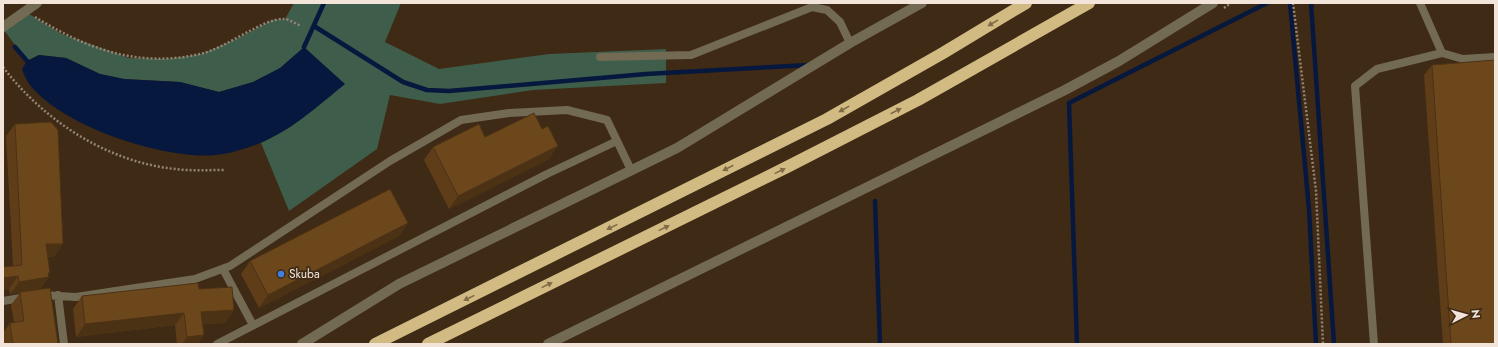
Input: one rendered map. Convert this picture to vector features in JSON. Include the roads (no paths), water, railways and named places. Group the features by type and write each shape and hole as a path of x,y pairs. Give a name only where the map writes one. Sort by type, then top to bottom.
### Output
{"highway":[{"path":"375,344 827,119 943,53 1026,3"},
{"path":"428,344 912,103 1089,3"}],"street":[{"path":"3,27 37,3"},
{"path":"302,344 400,284 677,148 850,43 922,3"},
{"path":"548,344 1065,90 1119,61 1212,3"}],"lane":[{"path":"1420,3 1442,54"},
{"path":"600,57 691,55 812,7 827,10 840,22 850,43"},
{"path":"1374,344 1355,86 1377,69 1442,54 1463,59 1495,57"},
{"path":"3,301 43,295 76,297 188,280 223,269 230,266 390,160 462,120 509,113 567,110 607,120 631,170"},
{"path":"217,344 547,174 617,141"},
{"path":"223,269 253,326"},
{"path":"58,295 64,344"}],"water":[{"path":"304,47 345,84 305,116 272,138 244,149 216,155 195,155 170,152 143,146 116,138 90,127 66,114 45,100 30,85 22,69 27,61 39,55 66,58 100,74 124,79 180,82 219,92 253,82 280,68"}],"waterway":[{"path":"304,47 324,3"},
{"path":"1077,344 1069,103 1267,3"},
{"path":"1290,3 1309,209 1316,344"},
{"path":"1311,3 1334,344"},
{"path":"314,26 403,82 427,90 449,91 646,74 809,65"},
{"path":"15,47 27,61"},
{"path":"875,201 880,344"}],"place":[{"name":"Skuba","path":"281,274"}]}
